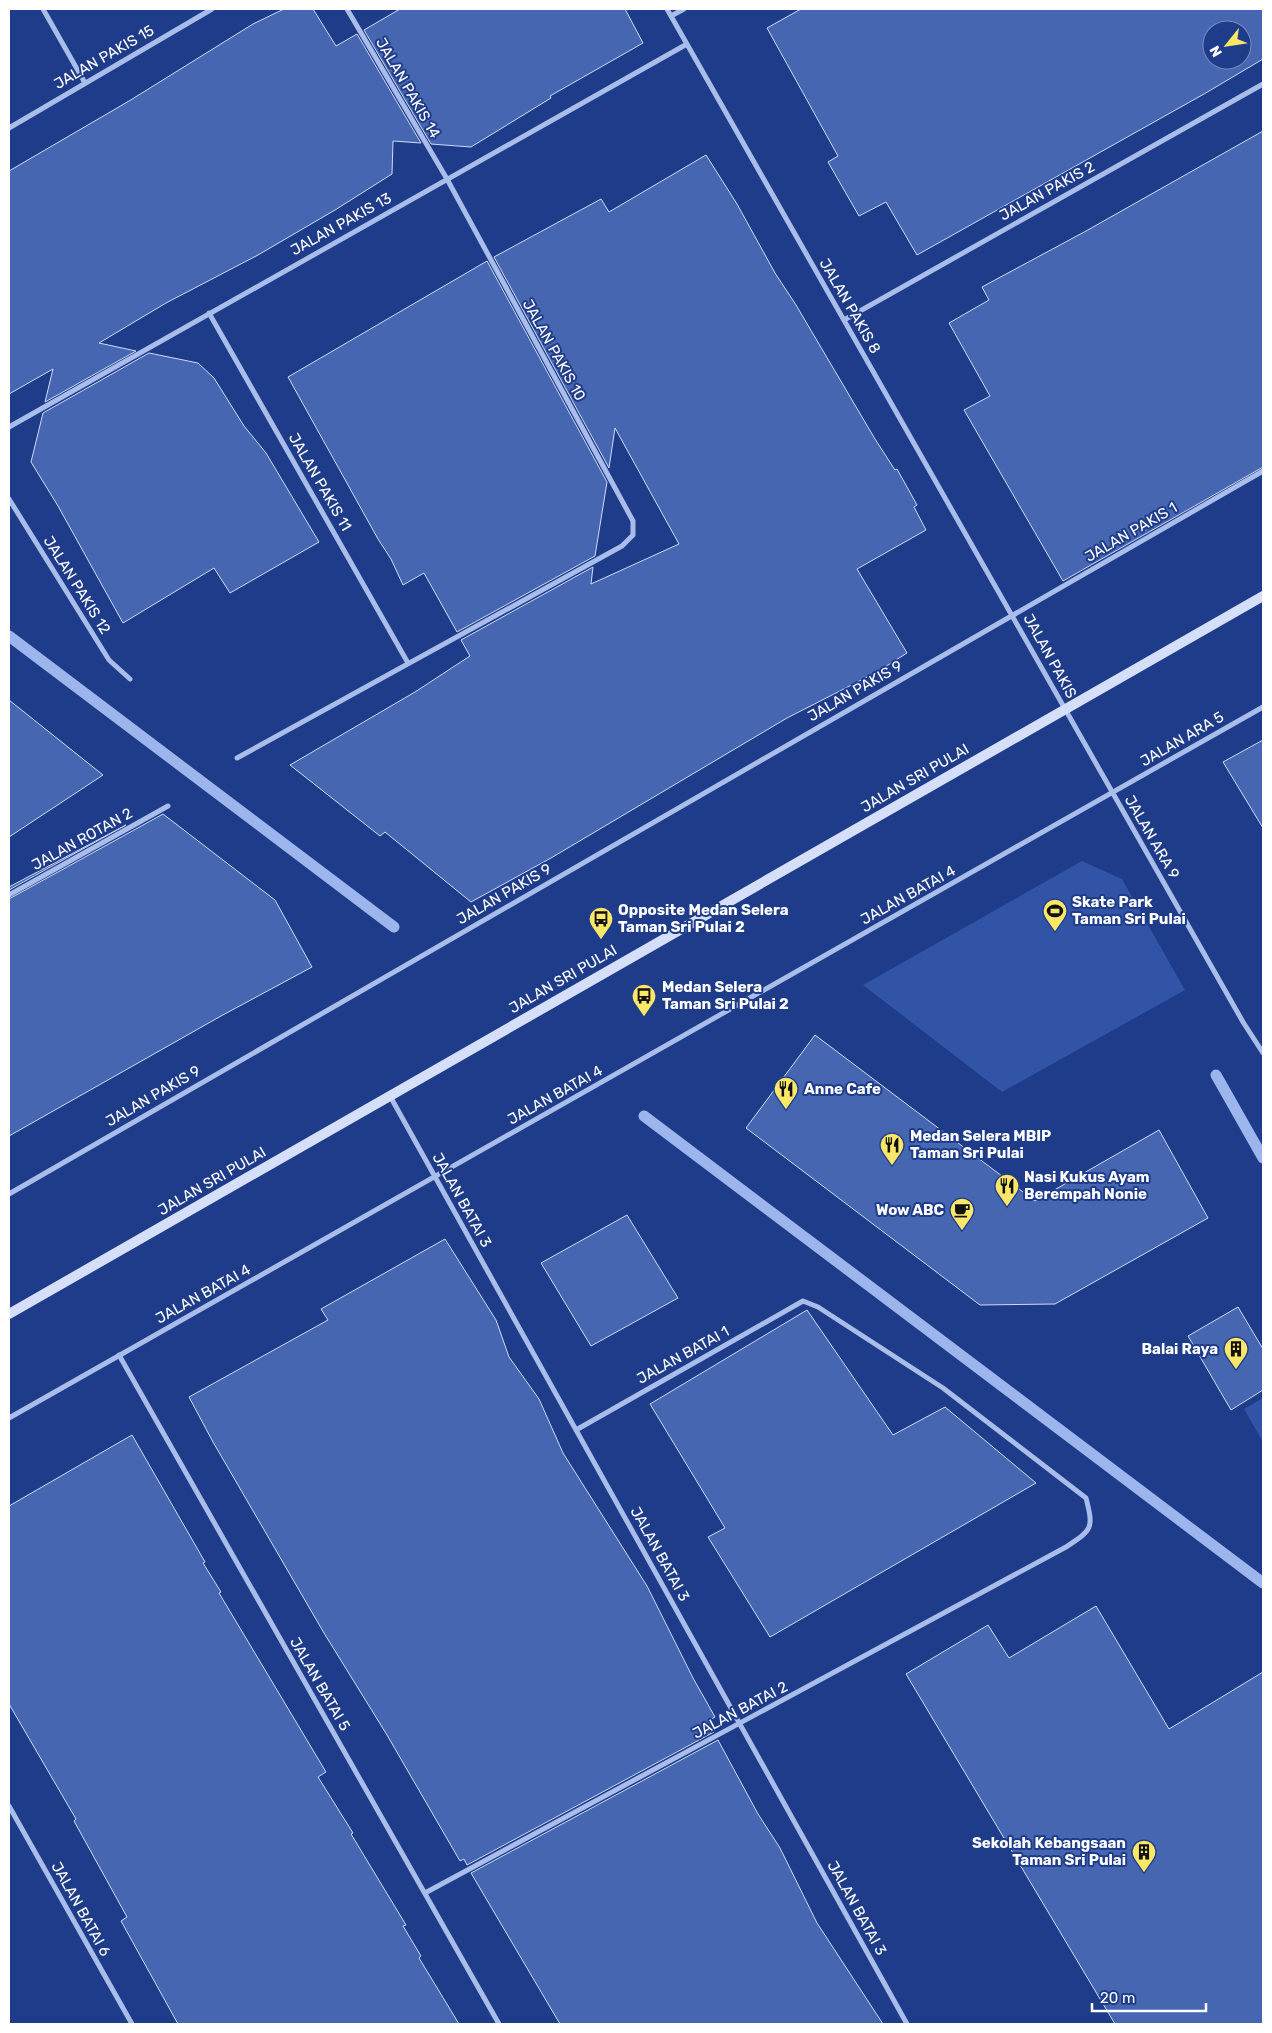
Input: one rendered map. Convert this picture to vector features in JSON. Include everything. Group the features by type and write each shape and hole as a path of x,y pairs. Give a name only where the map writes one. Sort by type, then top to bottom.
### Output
{"street":[{"path":"43,9 85,83"},
{"name":"JALAN PAKIS 15","path":"9,128 212,9"},
{"name":"JALAN PAKIS 14","path":"347,9 447,179"},
{"name":"JALAN PAKIS 8","path":"667,9 1012,615"},
{"path":"671,16 684,9"},
{"name":"JALAN PAKIS 13","path":"9,427 687,44"},
{"name":"JALAN PAKIS 2","path":"844,320 1263,84"},
{"name":"JALAN PAKIS 10","path":"408,663 622,546 633,535 634,521 447,179"},
{"name":"JALAN PAKIS 11","path":"209,313 408,663"},
{"name":"JALAN PAKIS 1","path":"1012,615 1263,471"},
{"name":"JALAN PAKIS 12","path":"9,499 109,660 130,680"},
{"name":"JALAN SRI PULAI","path":"9,1314 1263,596"},
{"name":"JALAN PAKIS","path":"1012,615 1065,710"},
{"name":"JALAN PAKIS 9","path":"9,1194 1012,615"},
{"path":"237,758 408,663"},
{"name":"JALAN ARA 5","path":"1114,793 1263,707"},
{"name":"JALAN ARA 9","path":"1065,710 1243,1022 1263,1053"},
{"name":"JALAN BATAI 4","path":"9,1418 1114,793"},
{"name":"JALAN ROTAN 2","path":"9,895 168,806"},
{"name":"JALAN BATAI 3","path":"390,1096 907,2024"},
{"name":"JALAN BATAI 1","path":"576,1430 803,1301"},
{"name":"JALAN BATAI 2","path":"425,1893 1066,1547 1086,1533 1091,1518 1086,1498 943,1388 818,1307 803,1301"},
{"name":"JALAN BATAI 5","path":"119,1356 499,2024"},
{"name":"JALAN BATAI 6","path":"9,1806 132,2024"}],"shaded area":[{"name":"Skate Park Taman Sri Pulai","path":"1082,861 1122,879 1185,990 1002,1092 863,985"},
{"path":"1263,1398 1263,1442 1244,1409"}],"building":[{"path":"284,9 313,9 336,46 357,34 421,143 393,141 392,174 258,255 166,303 99,343 136,351 45,402 53,369 9,394 9,171 129,101 253,24"},
{"path":"400,9 625,9 643,43 550,96 551,98 471,147 431,144 364,30"},
{"path":"801,9 1263,9 1263,59 1252,66 1252,20 1202,20 1202,70 1244,70 917,255 886,202 859,216 828,162 838,156 767,28"},
{"path":"1263,131 1263,467 1063,581 964,410 990,396 949,323 989,300 982,287 1086,231"},
{"path":"706,155 737,204 775,273 875,439 895,470 897,469 917,505 914,507 926,530 857,569 907,653 877,672 787,718 551,858 471,902 385,832 380,836 290,765 415,692 470,656 461,640 593,567 591,584 679,544 615,428 609,468 494,257 601,199 609,212"},
{"path":"487,261 607,482 595,556 457,632 424,573 403,585 391,559 288,377"},
{"path":"149,353 198,363 214,378 244,426 266,453 319,542 230,593 214,568 123,623 58,506 31,462 43,413"},
{"path":"9,700 103,775 9,837"},
{"path":"1263,740 1263,828 1223,762"},
{"path":"163,814 275,900 312,967 221,1016 9,1136 9,899"},
{"path":"126,825 9,890 9,887"},
{"name":"Medan Selera MBIP Taman Sri Pulai","path":"815,1035 1035,1201 1159,1130 1208,1218 1055,1304 980,1305 746,1128"},
{"path":"627,1215 678,1298 591,1346 541,1263"},
{"path":"445,1239 496,1320 509,1357 539,1399 563,1453 647,1586 693,1678 715,1717 708,1721 714,1732 467,1865 464,1859 460,1861 387,1735 324,1633 213,1442 189,1397 328,1320 321,1309"},
{"name":"Balai Raya","path":"1238,1307 1263,1349 1263,1390 1231,1410 1188,1336"},
{"path":"807,1310 893,1435 945,1407 1036,1483 770,1637 708,1537 725,1528 650,1404"},
{"path":"132,1435 205,1562 203,1563 221,1592 219,1593 326,1772 318,1777 406,1925 403,1926 421,1956 419,1958 459,2024 178,2024 121,1921 127,1917 74,1821 76,1819 9,1704 9,1506"},
{"name":"Sekolah Kebangsaan Taman Sri Pulai","path":"1096,1606 1169,1729 1263,1672 1263,2024 1115,2024 906,1674 988,1625 1009,1658"},
{"path":"718,1740 758,1814 780,1848 817,1923 883,2024 560,2024 471,1873"}],"waterway":[{"path":"9,636 394,927"},
{"path":"1216,1075 1263,1158"},
{"path":"644,1116 1263,1583"}],"place":[{"name":"Skate Park Taman Sri Pulai","path":"1055,932"},
{"name":"Opposite Medan Selera Taman Sri Pulai 2","path":"601,940"},
{"name":"Medan Selera Taman Sri Pulai 2","path":"644,1017"},
{"name":"Anne Cafe","path":"786,1110"},
{"name":"Medan Selera MBIP Taman Sri Pulai","path":"892,1166"},
{"name":"Nasi Kukus Ayam Berempah Nonie","path":"1007,1207"},
{"name":"Wow ABC","path":"962,1231"},
{"name":"Balai Raya","path":"1236,1370"},
{"name":"Sekolah Kebangsaan Taman Sri Pulai","path":"1144,1873"}]}
